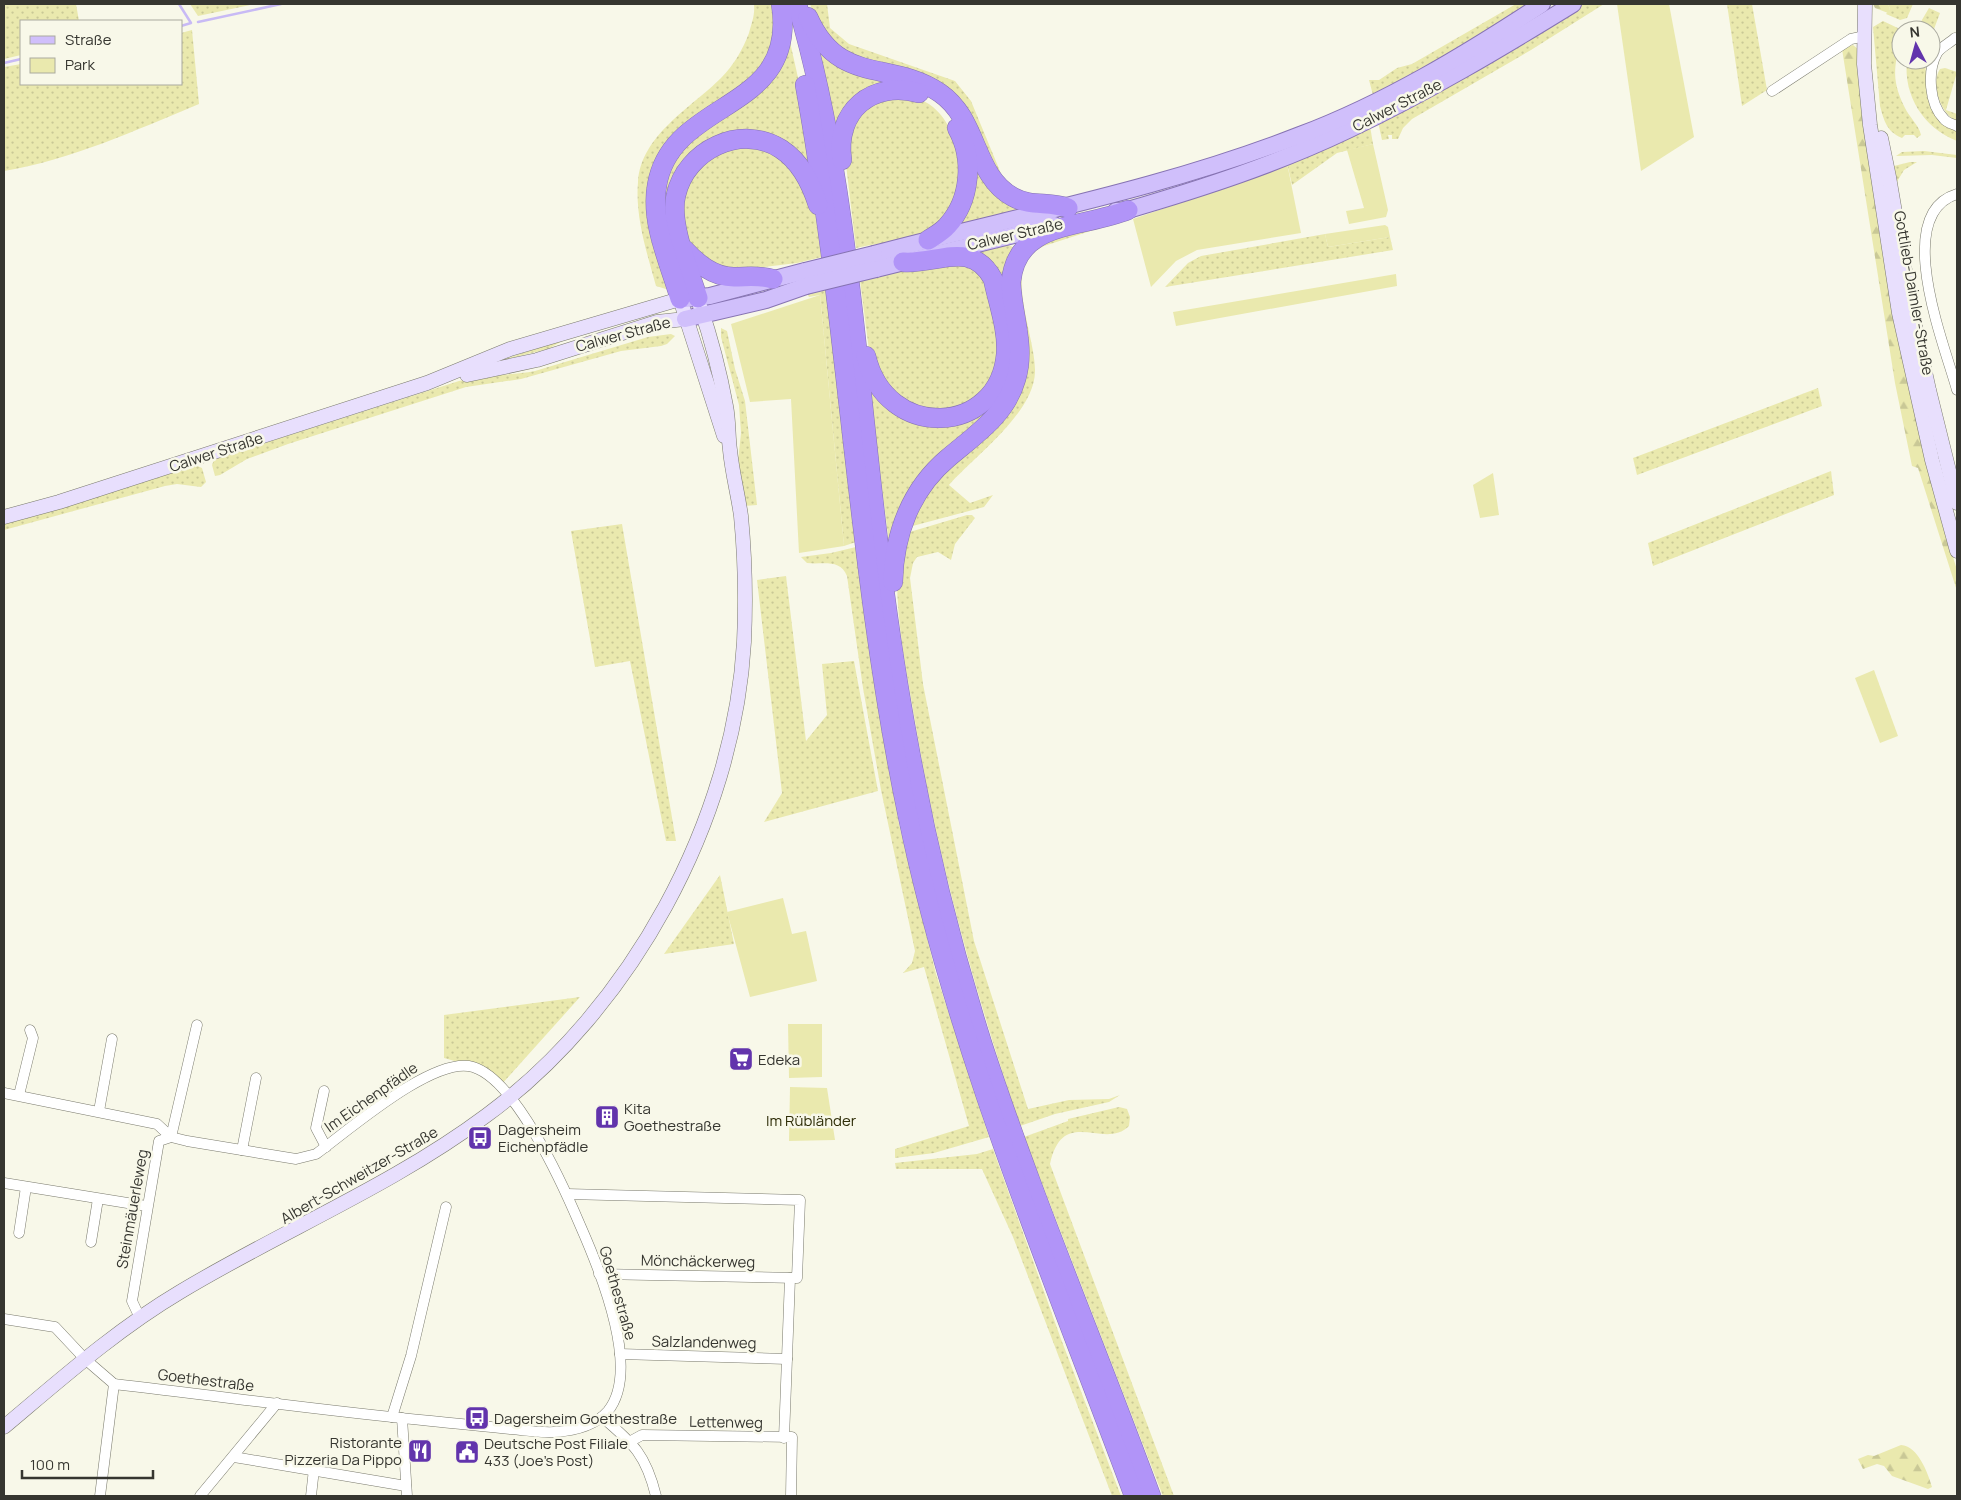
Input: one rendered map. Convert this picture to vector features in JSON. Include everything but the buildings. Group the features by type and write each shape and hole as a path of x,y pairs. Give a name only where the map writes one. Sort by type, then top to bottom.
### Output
{"highway":[{"path":"694,304 656,214 657,184 662,166 671,150 696,126 752,89 770,69 781,41 783,28 780,4"},
{"path":"786,4 802,73 822,181 880,658 896,759 924,890 950,989 991,1116 1042,1257 1134,1496"},
{"path":"797,4 815,74 841,208 892,638 908,741 926,834 952,941 976,1024 1027,1173 1152,1496"},
{"path":"803,4 818,34 833,53 842,60 856,66 930,87 957,108 968,123 992,178 1000,189 1029,203 1056,204 1068,208"},
{"path":"841,208 846,192 840,147 846,119 864,100 881,93 902,90 919,93 935,101 955,124 965,150 967,165 965,194 957,213 946,227 928,240"},
{"path":"694,304 675,212 676,194 681,180 694,160 714,146 737,140 750,140 772,145 781,150 795,162 812,188 819,208 830,291 837,303"},
{"path":"892,638 896,616 893,562 905,515 915,496 936,469 994,419 1004,405 1016,378 1020,350 1011,282 1012,271 1021,250 1040,234 1128,210"},
{"path":"683,248 695,260 714,272 732,277 759,276 773,279"},
{"path":"854,319 875,383 884,395 905,410 922,418 942,419 968,411 991,393 1003,368 1006,348 993,279 989,271 982,264 964,256 918,263 903,262"}],"main road":[{"name":"Calwer Straße","path":"4,517 59,502 427,383 510,349 694,304 773,279 806,278 875,261 928,240 1068,208 1225,163 1326,124 1445,63 1542,4"},
{"name":"Calwer Straße","path":"875,261 903,262 954,248 1128,210 1231,178 1348,130 1469,67 1573,4"},
{"name":"Gottlieb-Daimler-Straße","path":"1864,4 1864,64 1870,125 1899,313 1932,460 1957,551"},
{"name":"Gottlieb-Daimler-Straße","path":"1865,36 1872,63 1878,122 1912,312 1957,504"},
{"name":"Calwer Straße","path":"694,304 766,300 806,278"},
{"name":"Calwer Straße","path":"427,383 523,364 657,322 685,319 694,304"},
{"path":"694,304 727,410 730,451"},
{"path":"685,319 730,451"},
{"name":"Albert-Schweitzer-Straße","path":"4,1427 85,1360 140,1318 206,1276 399,1174 460,1135 510,1098 544,1067 594,1011 644,943 666,906 685,868 715,789 735,708 744,646 745,572 740,514 730,451"}],"street":[{"path":"1772,91 1851,39 1865,36"},
{"path":"1955,38 1938,51 1932,66 1932,90 1940,114 1945,121 1957,126"},
{"path":"1957,194 1947,198 1934,210 1928,225 1924,258 1929,290 1957,390"},
{"path":"172,1137 197,1025"},
{"path":"19,1095 33,1038 30,1030"},
{"path":"98,1111 112,1039"},
{"name":"Im Eichenpfädle","path":"4,1093 158,1124 172,1137 296,1159 308,1158 326,1147 422,1078 442,1069 461,1066 474,1067 493,1081 510,1098"},
{"path":"242,1150 256,1078"},
{"name":"Im Eichenpfädle","path":"324,1091 316,1128 326,1147"},
{"name":"Goethestraße","path":"114,1384 397,1418 550,1432 580,1428 602,1417 615,1399 619,1386 620,1354 611,1312 599,1274 567,1194 549,1158 510,1098"},
{"name":"Steinmäuerleweg","path":"140,1318 132,1301 146,1206 159,1141 172,1137"},
{"path":"4,1183 146,1206"},
{"path":"20,1233 26,1187"},
{"path":"567,1194 800,1200 786,1359 791,1496"},
{"path":"91,1242 98,1199"},
{"path":"234,1457 314,1469 406,1491 397,1418 446,1207"},
{"name":"Mönchäckerweg","path":"599,1274 793,1278"},
{"path":"4,1319 55,1327 85,1360 114,1384 100,1496"},
{"name":"Salzlandenweg","path":"620,1354 786,1359"},
{"path":"200,1496 277,1403"},
{"path":"602,1417 631,1441 644,1459 656,1496"},
{"name":"Lettenweg","path":"631,1441 642,1435 788,1438"},
{"path":"311,1496 314,1469"}],"green space":[{"path":"4,4 76,4 79,20 20,20 20,55 4,59"},
{"path":"190,4 255,4 198,16"},
{"path":"754,4 777,4 778,19 764,69 665,145 656,158 649,188 667,283 666,289 656,286 642,235 638,208 638,182 641,165 648,150 658,136 721,78 734,62 749,33 754,15"},
{"path":"810,4 827,4 830,28 849,44 955,81 971,101 1002,176 999,179 968,114 857,61 819,27"},
{"path":"1516,4 1533,4 1444,57 1373,95 1369,80 1379,80 1397,68 1412,64"},
{"path":"1581,4 1604,4 1531,50 1412,119 1403,128 1398,139 1392,139 1392,135 1388,135 1389,139 1382,140 1378,122"},
{"path":"1617,4 1669,4 1694,137 1641,171"},
{"path":"1727,4 1752,4 1767,90 1742,106"},
{"path":"1873,4 1888,4 1890,9 1888,13 1875,8"},
{"path":"1888,4 1913,4 1907,18 1900,20 1886,14 1890,9"},
{"path":"1929,8 1940,13 1937,20 1922,20"},
{"path":"1883,21 1891,25 1891,70 1895,70 1897,87 1905,108 1920,131 1921,135 1917,138 1914,135 1905,135 1902,138 1893,133 1881,111 1873,27"},
{"path":"192,30 199,104 79,152 54,160 4,171 4,67 20,64 20,85 182,85 182,33"},
{"path":"788,33 803,100 816,178 802,164 728,135 665,206 666,183 682,143 744,99"},
{"path":"817,43 944,101 977,159 1030,207 959,227 972,155 943,103 902,86 836,126"},
{"path":"1853,45 1858,49 1943,525 1957,570 1957,591 1918,468 1912,466 1895,383 1842,49"},
{"path":"1945,68 1957,72 1946,110 1957,114 1957,121 1946,112 1939,98 1936,83 1937,75 1941,69"},
{"path":"1907,70 1926,70 1929,102 1938,119 1957,131 1957,141 1935,128 1918,109 1908,86"},
{"path":"886,97 922,100 933,107 944,119 952,133 957,149 960,166 959,184 955,200 947,214 936,226 908,238 856,248 844,148 863,106"},
{"path":"1370,126 1373,144 1337,153 1292,185 1287,163"},
{"path":"740,143 783,156 811,199 816,217 822,257 797,263 724,272 687,242 680,208 694,165"},
{"path":"1373,144 1388,210 1386,217 1349,224 1346,211 1364,208 1347,150"},
{"path":"1924,151 1957,155 1957,158 1932,155 1896,156 1902,152"},
{"path":"1917,162 1904,170 1895,185 1890,167"},
{"path":"1287,163 1301,233 1197,250 1176,261 1151,287 1133,219 1232,185"},
{"path":"1233,185 1044,246 1030,255 1023,271 1022,284 1034,359 1035,372 1032,387 1025,403 1014,418 949,485 970,503 993,495 984,507 905,528 920,497 986,431 1015,276 1040,239"},
{"path":"1385,225 1388,227 1390,237 1328,247 1325,234"},
{"path":"1325,234 1328,247 1390,237 1393,250 1165,287 1188,263 1201,256"},
{"path":"1006,244 1017,249 1011,262 1007,282 1008,304 1006,305 1010,330 996,272 968,253"},
{"path":"952,260 984,273 1000,335 993,383 956,411 900,404 870,358 860,280"},
{"path":"1396,274 1397,286 1176,326 1173,312"},
{"path":"826,288 856,542 844,546 820,295 809,297 807,293"},
{"path":"820,295 844,546 799,553 791,399 750,402 731,324"},
{"path":"721,328 727,331 735,369 745,401 757,505 744,506 738,461 741,433 739,405 721,337"},
{"path":"671,334 675,336 667,344 661,346 621,351 521,379 466,387 288,444 247,459 215,476 212,465 214,460 224,456 459,381 535,371 648,337"},
{"path":"568,338 548,349 499,361"},
{"path":"1012,340 1013,358 1010,378 1004,395 979,425 940,459 938,458 911,491 889,543 869,384 872,383 892,409 902,415 929,423 945,422 960,419 975,412 988,402 1006,376 1011,360"},
{"path":"1818,388 1822,406 1637,475 1633,458"},
{"path":"195,465 202,468 206,482 201,487 177,484 165,486 4,530 4,523"},
{"path":"1831,471 1834,495 1653,566 1648,543"},
{"path":"1493,473 1499,515 1480,518 1473,485"},
{"path":"972,515 975,518 955,544 951,560 938,552 917,557 913,563 910,578 923,684 974,941 1028,1109 1069,1100 1109,1099 1120,1095 1109,1102 1055,1114 1020,1126 973,975 946,875 924,773 906,668 897,596 898,562 903,534"},
{"path":"622,524 676,841 666,841 630,661 595,667 571,531"},
{"path":"856,547 876,696 899,824 936,974 989,1137 934,1153 895,1158 895,1149 969,1126 924,967 903,973 912,963 915,951 881,790 863,688 847,576 840,567 830,564 807,563 801,557"},
{"path":"786,576 806,741 827,715 822,664 854,661 878,791 764,822 782,793 757,580"},
{"path":"1874,670 1898,736 1880,743 1855,678"},
{"path":"720,875 734,944 664,954"},
{"path":"783,898 792,934 806,931 817,981 750,997 727,912"},
{"path":"580,997 501,1085 476,1067 444,1058 444,1015"},
{"path":"788,1024 822,1024 822,1077 789,1078"},
{"name":"Im Rübländer","path":"790,1087 827,1088 835,1140 789,1141"},
{"path":"1119,1107 1127,1109 1130,1117 1129,1126 1119,1132 1108,1134 1085,1132 1074,1133 1064,1137 1056,1146 1050,1164 1174,1496 1163,1496 1024,1137 1068,1121 1068,1119"},
{"path":"993,1149 1061,1339 1121,1496 1112,1496 1013,1237 982,1169 896,1169 895,1163 977,1154"},
{"path":"1901,1445 1912,1450 1917,1455 1925,1468 1932,1487 1928,1489 1892,1476 1884,1466 1877,1464 1863,1469 1858,1459 1868,1455 1874,1456"}],"waterway":[{"path":"179,4 191,23 182,26"},
{"path":"198,22 281,4"},
{"path":"4,63 20,59"}],"place":[{"name":"Edeka","path":"741,1059"},
{"name":"Kita Goethestraße","path":"607,1117"},
{"name":"Dagersheim Eichenpfädle","path":"480,1138"},
{"name":"Dagersheim Goethestraße","path":"477,1418"},
{"name":"Ristorante Pizzeria Da Pippo","path":"420,1451"},
{"name":"Deutsche Post Filiale 433 (Joe's Post)","path":"467,1452"}]}
